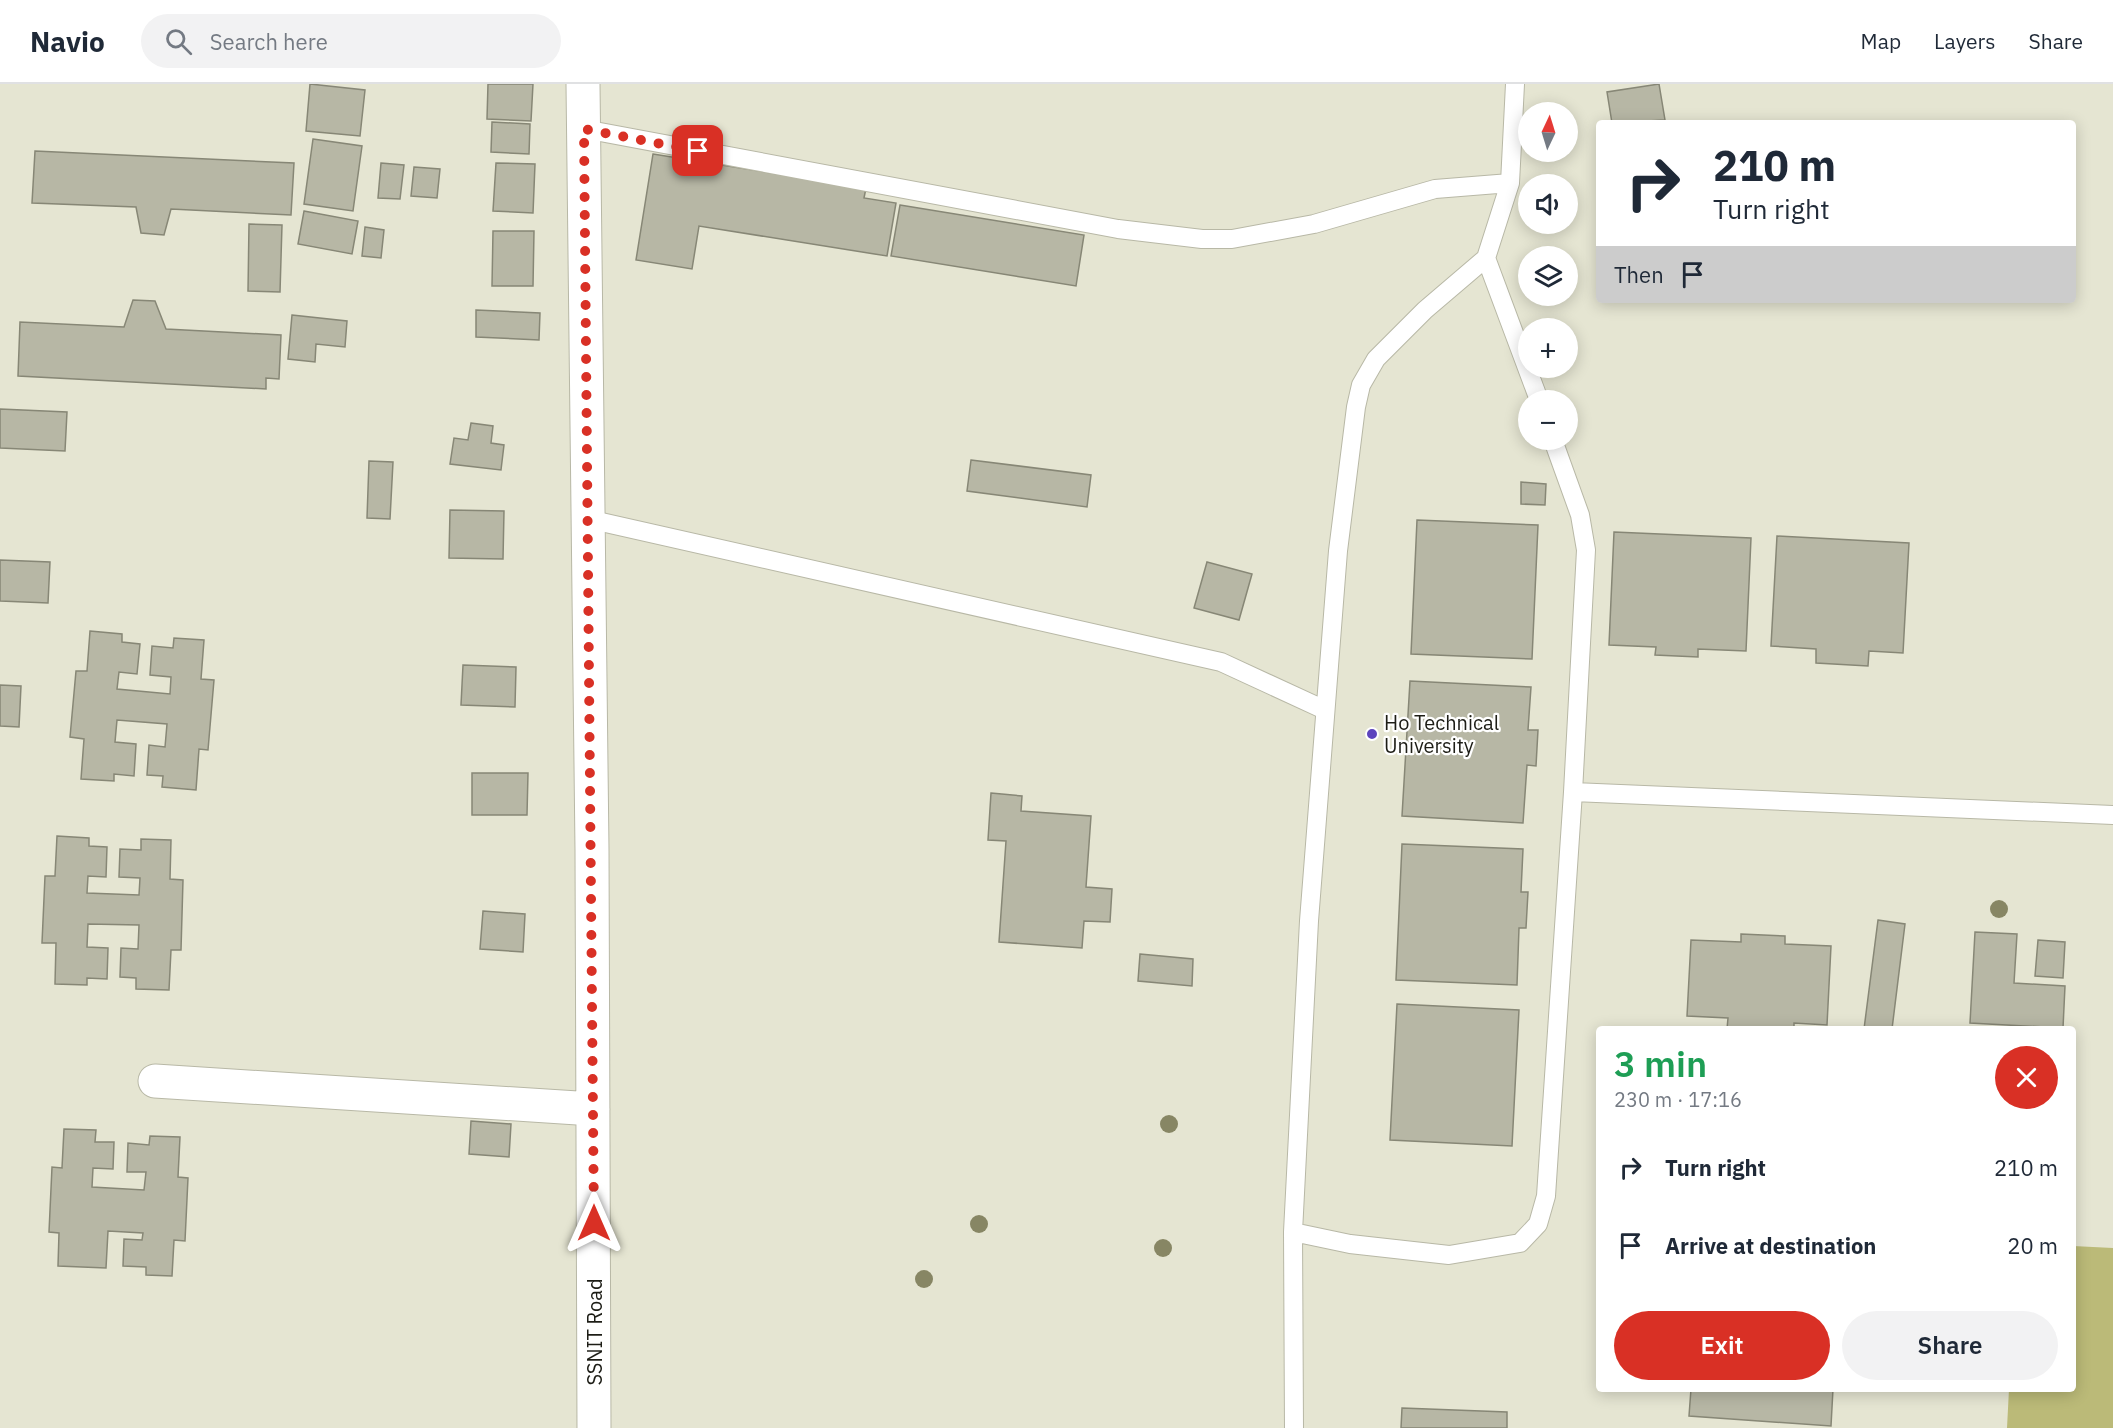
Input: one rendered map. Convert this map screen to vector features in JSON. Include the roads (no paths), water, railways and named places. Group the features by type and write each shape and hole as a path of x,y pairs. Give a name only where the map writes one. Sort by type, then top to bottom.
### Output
{"street":[{"name":"SSNIT Road","path":"583,84 594,1428"},
{"path":"155,1081 593,1109"}],"lane":[{"path":"1294,1428 1293,1232 1310,921 1338,551 1354,418 1361,385 1376,359 1396,336 1486,258 1509,183 1515,84"},
{"path":"584,129 1118,229 1203,239 1262,236 1314,224 1435,189 1509,183"},
{"path":"1486,258 1535,390"},
{"path":"1293,1232 1350,1244 1449,1255 1520,1243 1538,1224 1546,1196 1573,792 1586,550 1580,515 1557,450"},
{"path":"588,519 1221,662 1325,710"},
{"path":"1573,792 2113,814"}],"place":[{"name":"Ho Technical University","path":"1372,734"}]}
